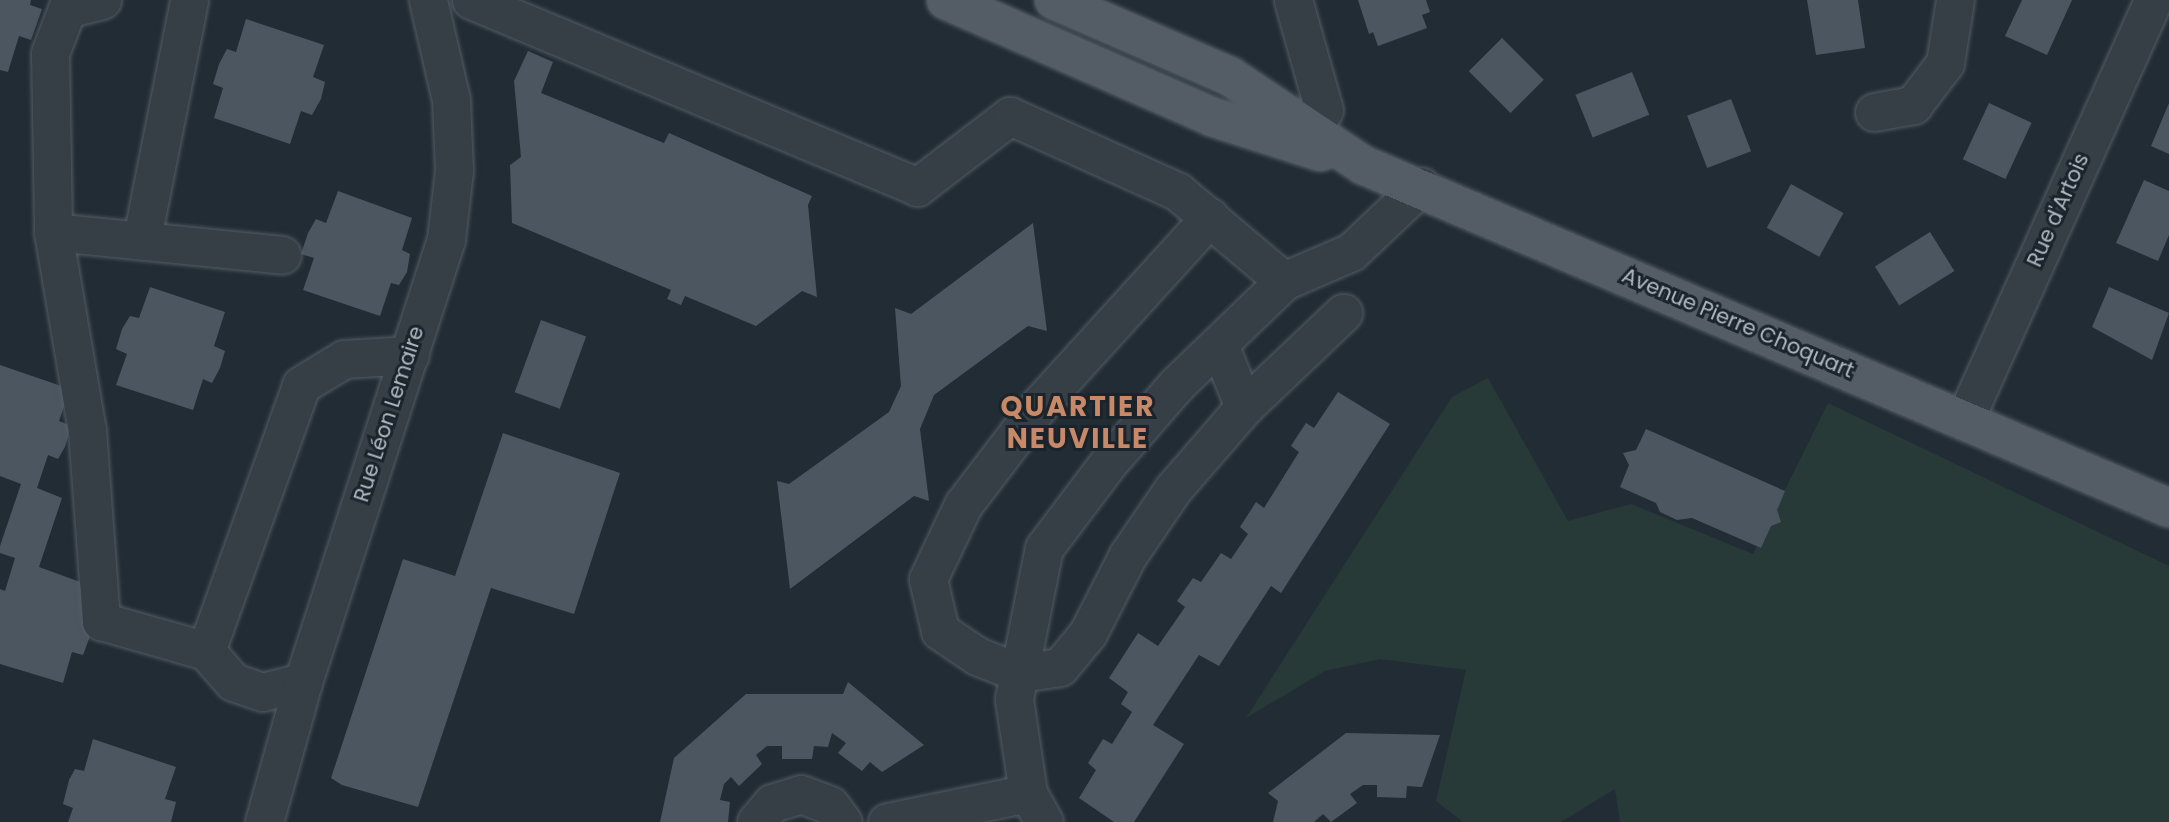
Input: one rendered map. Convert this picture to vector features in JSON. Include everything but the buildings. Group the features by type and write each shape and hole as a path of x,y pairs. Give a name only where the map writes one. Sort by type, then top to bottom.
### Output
{"main road":[{"path":"946,0 1212,117 1363,165"},
{"name":"Avenue Pierre Choquart","path":"1054,0 1231,78 1363,165 1421,186 2169,508"}],"street":[{"path":"102,0 67,9 50,53 53,232 87,430 101,621 206,650 233,682 262,692 303,682"},
{"path":"142,238 188,0"},
{"name":"Rue Léon Lemaire","path":"264,822 303,682 446,239 454,171 451,100 428,0"},
{"path":"471,0 917,187 1010,116 1128,166 1177,191 1284,281"},
{"path":"1293,0 1325,110 1312,130"},
{"path":"1874,112 1913,105 1945,62 1955,0"},
{"name":"Rue d'Artois","path":"1964,421 2153,0"},
{"path":"887,822 1036,807 1014,699 1044,548 1108,463 1177,384 1220,347 1284,281 1351,252 1421,186"},
{"path":"1210,217 1040,404 962,505 928,579 940,631 977,656 1020,673 1060,667 1088,633 1128,555 1166,500 1244,407 1343,313"},
{"path":"53,232 142,238 282,255"},
{"path":"1220,347 1244,407"},
{"path":"206,650 301,385 344,359 410,355"},
{"path":"756,822 772,803 801,794 830,805 842,822"}],"green space":[{"path":"1488,378 1568,521 1631,504 1753,554 1828,403 2169,566 2169,822 1620,822 1615,789 1561,822 1463,822 1436,801 1466,670 1380,659 1325,671 1246,718 1452,397"}],"district":[{"name":"QUARTIER NEUVILLE","path":"1078,423"}]}
